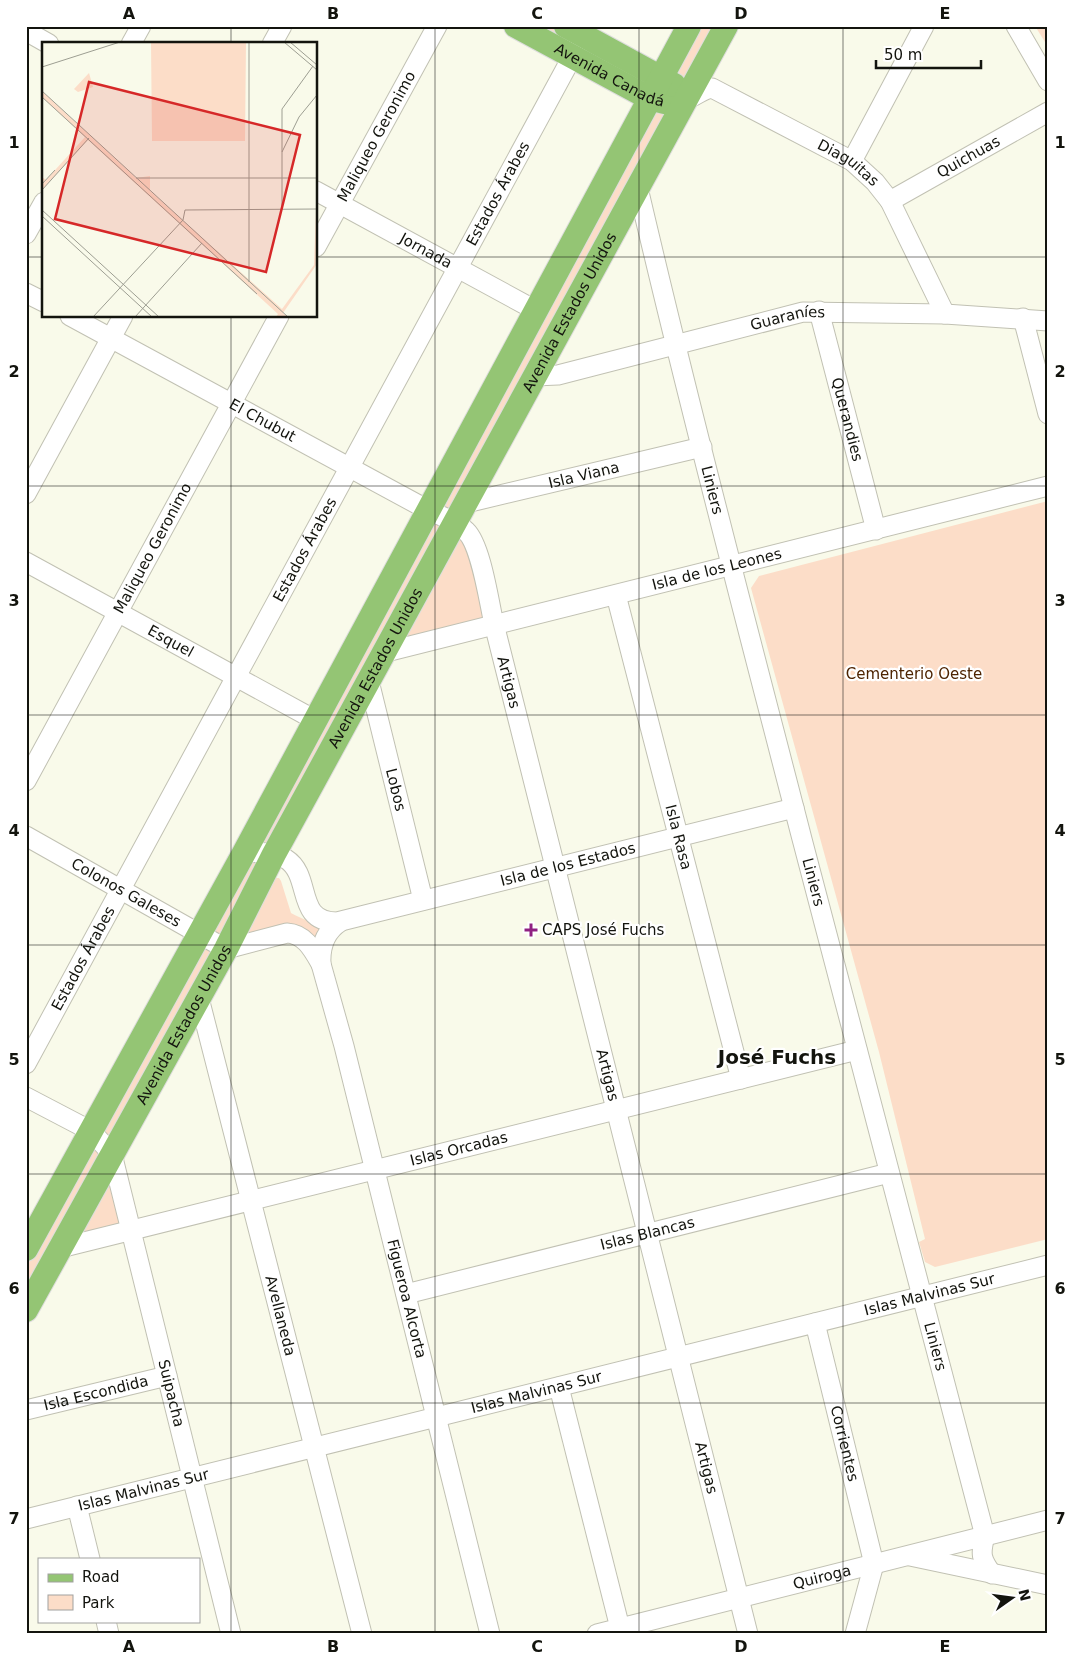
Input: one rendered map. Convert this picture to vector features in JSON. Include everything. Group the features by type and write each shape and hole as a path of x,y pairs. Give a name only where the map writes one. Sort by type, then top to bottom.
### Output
{"main road":[{"name":"Avenida Canadá","path":"516,26 649,98 664,102 686,99 681,90 661,77 575,31"},
{"name":"Avenida Estados Unidos","path":"26,1249 244,853 689,26"},
{"name":"Avenida Estados Unidos","path":"26,1310 226,949 274,854 386,652 726,26"}],"street":[{"path":"132,42 141,26"},
{"path":"273,42 282,26"},
{"name":"Maliqueo Geronimo","path":"318,243 436,26"},
{"path":"852,161 924,26"},
{"path":"1016,26 1048,81"},
{"path":"26,31 45,42"},
{"name":"Estados Árabes","path":"26,1064 572,57 575,31"},
{"name":"Diaguitas","path":"686,99 712,88 852,161 875,182 890,201 945,314"},
{"name":"Quichuas","path":"890,201 1048,112"},
{"name":"Liniers","path":"638,188 675,345 731,566 985,1536 982,1548 983,1561 992,1574"},
{"name":"Jornada","path":"318,192 535,310"},
{"path":"26,234 42,206"},
{"path":"26,292 42,301"},
{"name":"Querandies","path":"818,311 876,530"},
{"name":"Guaraníes","path":"535,376 558,375 803,312 945,314 1048,321"},
{"name":"El Chubut","path":"74,318 428,510 460,513"},
{"path":"26,494 122,318"},
{"name":"Maliqueo Geronimo","path":"26,781 278,318"},
{"path":"1023,318 1048,414"},
{"name":"Isla Viana","path":"460,513 702,447"},
{"name":"Isla de los Leones","path":"386,652 1048,486"},
{"name":"Artigas","path":"460,513 467,532 476,548 748,1634"},
{"name":"Esquel","path":"26,562 315,720"},
{"name":"Isla Rasa","path":"616,595 741,1079"},
{"name":"Lobos","path":"369,681 423,900"},
{"name":"Isla de los Estados","path":"274,854 286,859 295,867 302,883 308,907 314,914 323,920 340,922 794,808"},
{"name":"Colonos Galeses","path":"26,836 226,949"},
{"path":"244,853 274,854"},
{"path":"321,964 321,952 325,940 331,929 340,922"},
{"path":"226,949 288,933 299,936 310,947 321,964"},
{"name":"Figueroa Alcorta","path":"321,964 406,1294 490,1634"},
{"name":"Avellaneda","path":"199,998 362,1634"},
{"name":"Islas Orcadas","path":"60,1248 857,1050"},
{"path":"26,1097 91,1131 112,1154"},
{"name":"Suipacha","path":"112,1154 231,1634"},
{"name":"Islas Blancas","path":"406,1294 889,1173"},
{"name":"Islas Malvinas Sur","path":"26,1519 814,1323 1047,1268"},
{"name":"Corrientes","path":"814,1323 874,1564"},
{"name":"Isla Escondida","path":"26,1410 167,1376"},
{"path":"559,1386 620,1628"},
{"path":"77,1506 90,1558"},
{"name":"Quiroga","path":"597,1634 1048,1520"},
{"path":"906,1556 1048,1586"},
{"path":"855,1634 874,1564"}],"green space":[{"path":"516,26 566,26 661,77 689,26 726,26 455,523 476,548 494,624 386,650 26,1310 26,1249 649,98"},
{"path":"1035,26 1048,26 1048,41 1045,42"},
{"name":"Cementerio Oeste","path":"1048,501 1048,1239 935,1267 925,1262 919,1242 925,1239 879,1052 751,588 759,576"},
{"path":"275,878 279,878 281,881 291,913 318,924 327,925 315,947 246,935"},
{"path":"110,1176 121,1225 79,1235"}],"place":[{"name":"CAPS José Fuchs","path":"531,930"}],"district":[{"name":"José Fuchs","path":"777,1057"}]}
